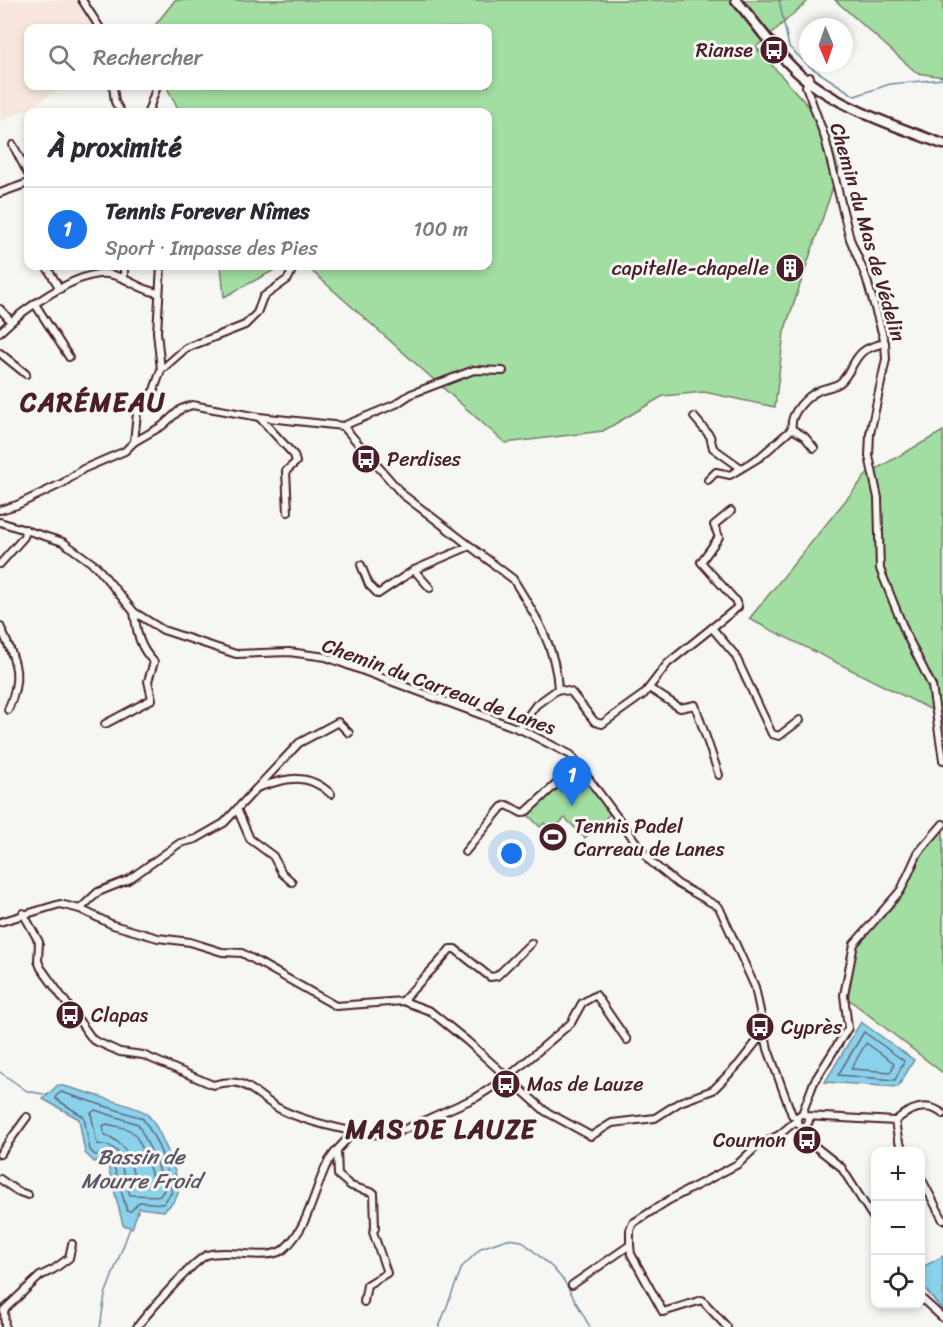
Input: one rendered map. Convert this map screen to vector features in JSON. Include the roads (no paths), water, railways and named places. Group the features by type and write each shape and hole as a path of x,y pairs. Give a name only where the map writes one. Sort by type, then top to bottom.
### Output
{"main road":[{"path":"736,0 786,58 812,81 840,100 875,117 943,144"}],"street":[{"path":"82,0 97,24"},
{"name":"Chemin du Mas de Védelin","path":"812,81 810,98 825,138 850,239 866,278 885,343 886,359 870,434 869,456 878,498 880,568 906,634 932,686 943,760"},
{"path":"114,90 115,102 119,108"},
{"path":"147,108 155,90"},
{"path":"13,145 24,166"},
{"path":"0,193 24,184"},
{"path":"48,270 60,289"},
{"path":"123,278 124,270"},
{"path":"134,442 137,413 154,390 161,370 157,332 161,270"},
{"path":"161,370 186,348 245,325 258,313 263,297 288,279 292,270"},
{"path":"0,332 35,304 92,274 123,278 159,293"},
{"path":"35,304 69,357"},
{"path":"0,309 11,321"},
{"path":"708,480 716,472 727,476 760,457 792,429 793,417 811,395 839,384 854,360 865,350 885,343"},
{"path":"0,353 27,374"},
{"path":"0,510 17,506 63,483 83,469 126,451 134,442 162,426 181,409 192,405 259,417 343,426 396,404 411,394 474,370 503,371"},
{"path":"259,417 294,455 296,462 286,471 288,512"},
{"path":"694,417 710,436 712,448 741,468"},
{"path":"343,426 402,494 513,579 550,642 557,670 558,689"},
{"path":"792,429 804,436 814,448"},
{"path":"518,729 536,705 558,689 571,692 598,724 631,705 649,688 668,663 738,607 735,600 701,562 719,537 714,525 731,511"},
{"name":"Chemin du Carreau de Lanes","path":"0,522 63,542 96,566 134,612 164,630 236,654 289,652 326,657 518,729 561,749 578,764 650,861 678,884 719,907 755,987 764,1032 792,1115 803,1120 806,1136 841,1167 871,1215"},
{"path":"0,564 24,537 25,529"},
{"path":"361,565 369,585 378,594 414,570 470,546"},
{"path":"414,570 430,588"},
{"path":"105,724 152,699 148,681 154,662 142,650 137,637 134,612"},
{"path":"0,626 16,665 18,679 8,710"},
{"path":"712,628 735,655 772,734 779,736 800,720"},
{"path":"649,688 680,708 695,705 719,775"},
{"path":"80,909 98,892 128,880 180,843 196,839 224,823 299,743 338,722 348,734"},
{"path":"465,852 502,807 507,804 522,813 526,812 578,764"},
{"path":"258,788 288,777 321,784 332,794"},
{"path":"237,809 250,839 261,844 273,856 282,873 292,882"},
{"path":"803,1120 814,1082 848,1028 844,995 854,944 901,890 918,852 943,824"},
{"path":"0,922 60,904 80,909 113,925 158,938 190,942 222,952 242,953 336,1006 403,1001 430,1011 545,1111 586,1134 595,1135 612,1123 655,1118 680,1102 713,1090 739,1064 764,1032"},
{"path":"22,914 39,942 38,961 41,968 93,1040 120,1052 143,1055 213,1085 224,1081 244,1083 279,1109 353,1133 382,1136 407,1130 477,1097 508,1077 571,1023 582,1003 591,996 596,995 627,1040"},
{"path":"403,1001 423,976 438,965 450,949 455,949 490,977 497,976 531,943"},
{"path":"727,1327 702,1300 663,1312 631,1254 630,1230 633,1223 661,1205 738,1164 756,1147 803,1120 834,1116 895,1121 928,1106 943,1114"},
{"path":"0,1154 27,1117"},
{"path":"895,1121 902,1147"},
{"path":"137,1327 149,1311 207,1255 235,1252 269,1254 281,1251 299,1235 325,1167 353,1133"},
{"path":"337,1150 338,1175 351,1186 374,1193 375,1228 373,1232 387,1273 367,1285 364,1302"},
{"path":"0,1179 17,1191 28,1195"},
{"path":"925,1184 943,1220"},
{"name":"Chemin du Carreau de Lanes","path":"860,1200 871,1210"},
{"path":"5,1327 2,1307 40,1276 69,1258 72,1244"},
{"path":"572,1285 630,1245"},
{"path":"925,1301 940,1316 943,1324"}],"water":[{"path":"861,1022 914,1060 898,1087 825,1082"},
{"name":"Bassin de Mourre Froid","path":"58,1085 146,1113 157,1128 176,1175 178,1193 173,1203 164,1211 139,1208 132,1228 123,1225 106,1158 94,1162 85,1153 79,1119 43,1099"},
{"path":"943,1256 943,1311 925,1289 925,1266"}],"waterway":[{"path":"779,0 789,47 809,66 855,96 890,84 943,79"},
{"path":"0,1072 27,1091 48,1095"},
{"path":"100,1327 105,1295 130,1228"},
{"path":"439,1327 462,1267 481,1248 507,1239 522,1241 553,1268 564,1281 590,1327"}],"place":[{"name":"Rianse","path":"774,50"},
{"name":"capitelle-chapelle","path":"790,268"},
{"name":"Perdises","path":"366,459"},
{"name":"Tennis Forever Nîmes","path":"572,806"},
{"name":"Tennis Padel Carreau de Lanes","path":"553,837"},
{"name":"Clapas","path":"70,1015"},
{"name":"Cyprès","path":"760,1027"},
{"name":"Mas de Lauze","path":"506,1084"},
{"name":"Cournon","path":"807,1140"}],"district":[{"name":"CARÉMEAU","path":"93,402"},
{"name":"MAS DE LAUZE","path":"441,1129"}]}
